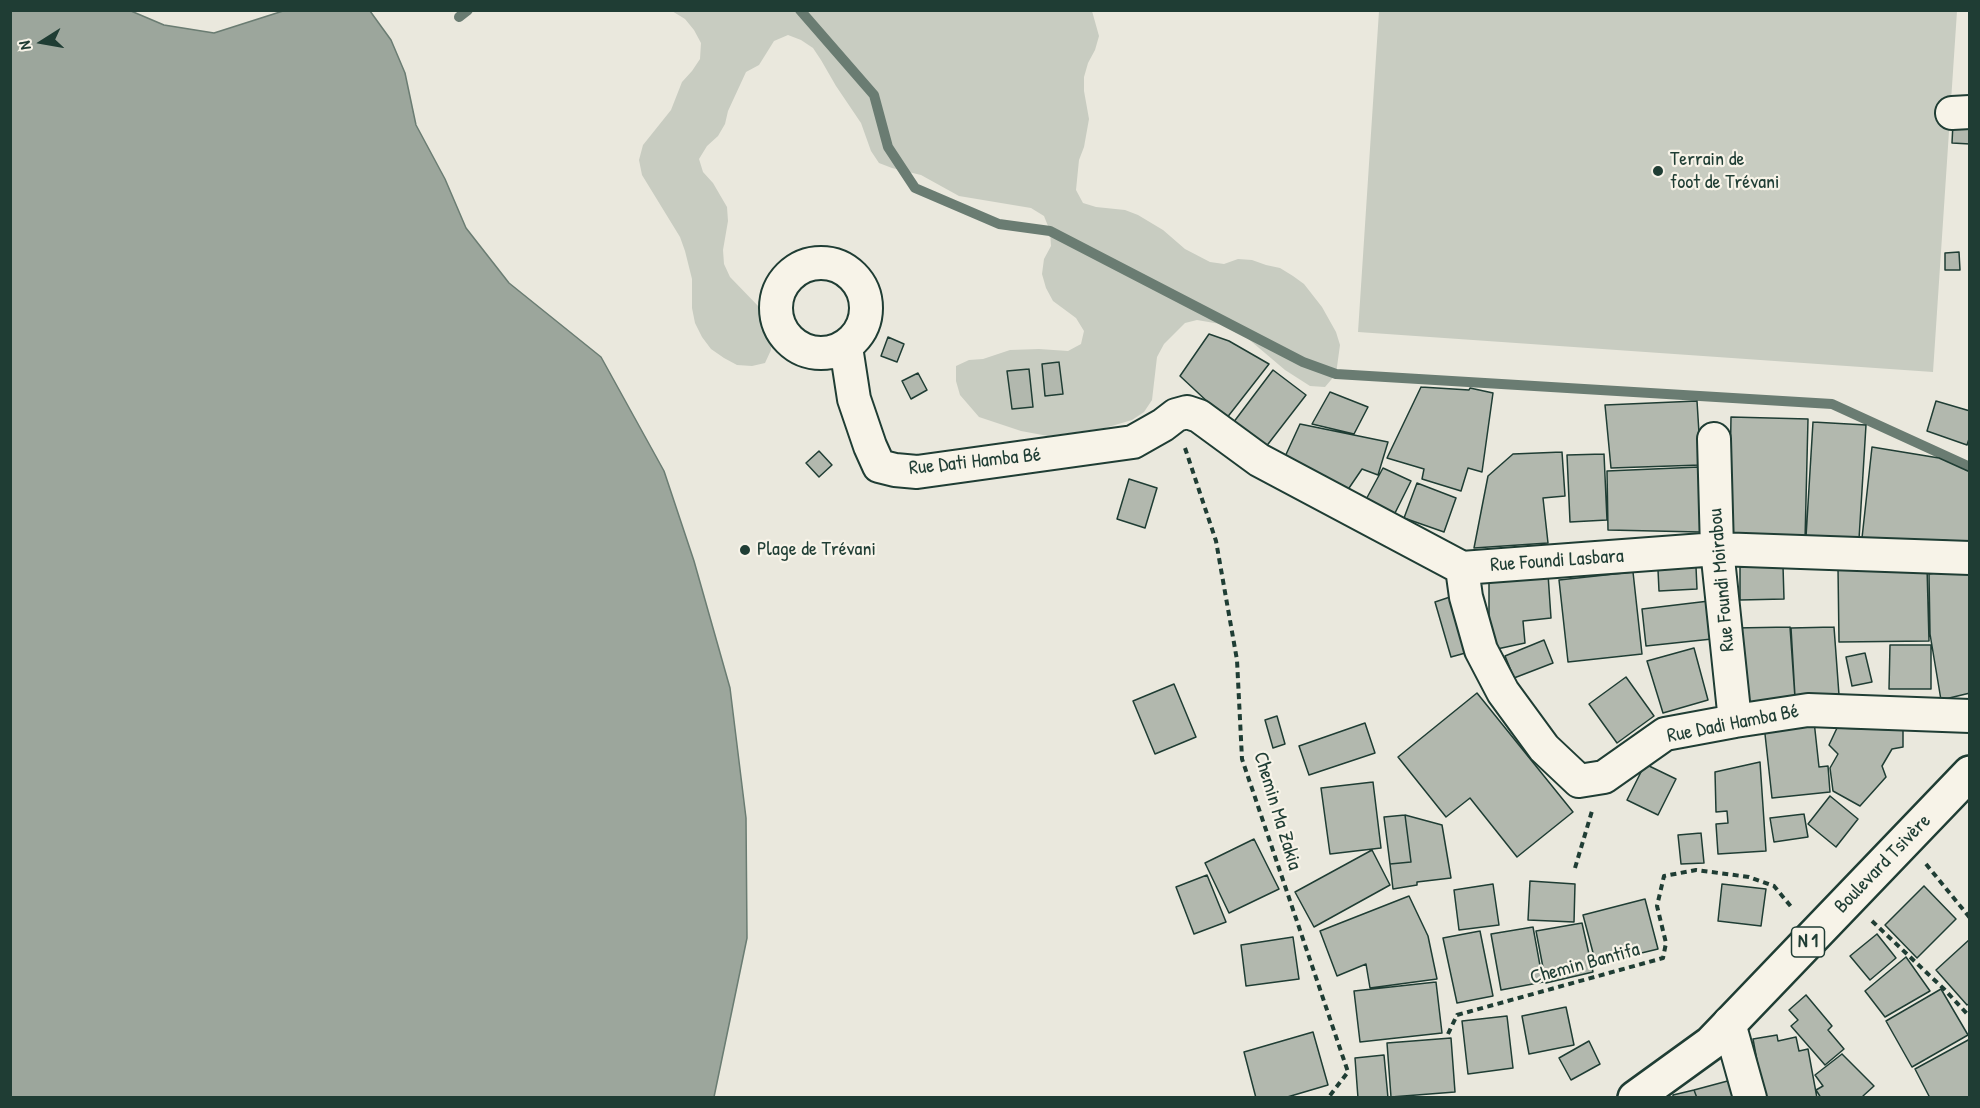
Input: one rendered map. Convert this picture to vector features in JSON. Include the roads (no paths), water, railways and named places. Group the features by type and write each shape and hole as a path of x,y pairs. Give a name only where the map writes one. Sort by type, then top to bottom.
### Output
{"main road":[{"name":"Boulevard Tsivère","path":"1635,1098 1711,1043 1970,773"}],"street":[{"name":"Rue Dati Hamba Bé","path":"846,346 855,399 870,446 879,466 895,470 917,472 1133,442 1180,414"},
{"name":"Rue Foundi Lasbara","path":"1180,414 1199,416 1259,460 1462,568 1717,549 1970,558"},
{"name":"Rue Foundi Moirabou","path":"1714,439 1717,549 1735,721"},
{"name":"Rue Dadi Hamba Bé","path":"1462,568 1466,597 1481,650 1503,692 1544,748 1579,781 1604,777 1665,734 1735,721 1809,710 1970,716"},
{"path":"1729,1023 1750,1098"}],"waterway":[{"path":"459,17 468,10"},
{"path":"800,10 874,95 888,147 915,188 999,224 1050,231 1303,362 1336,374 1832,404 1970,467"}],"place":[{"name":"Terrain de foot de Trévani","path":"1658,171"},
{"name":"Plage de Trévani","path":"745,550"}]}
